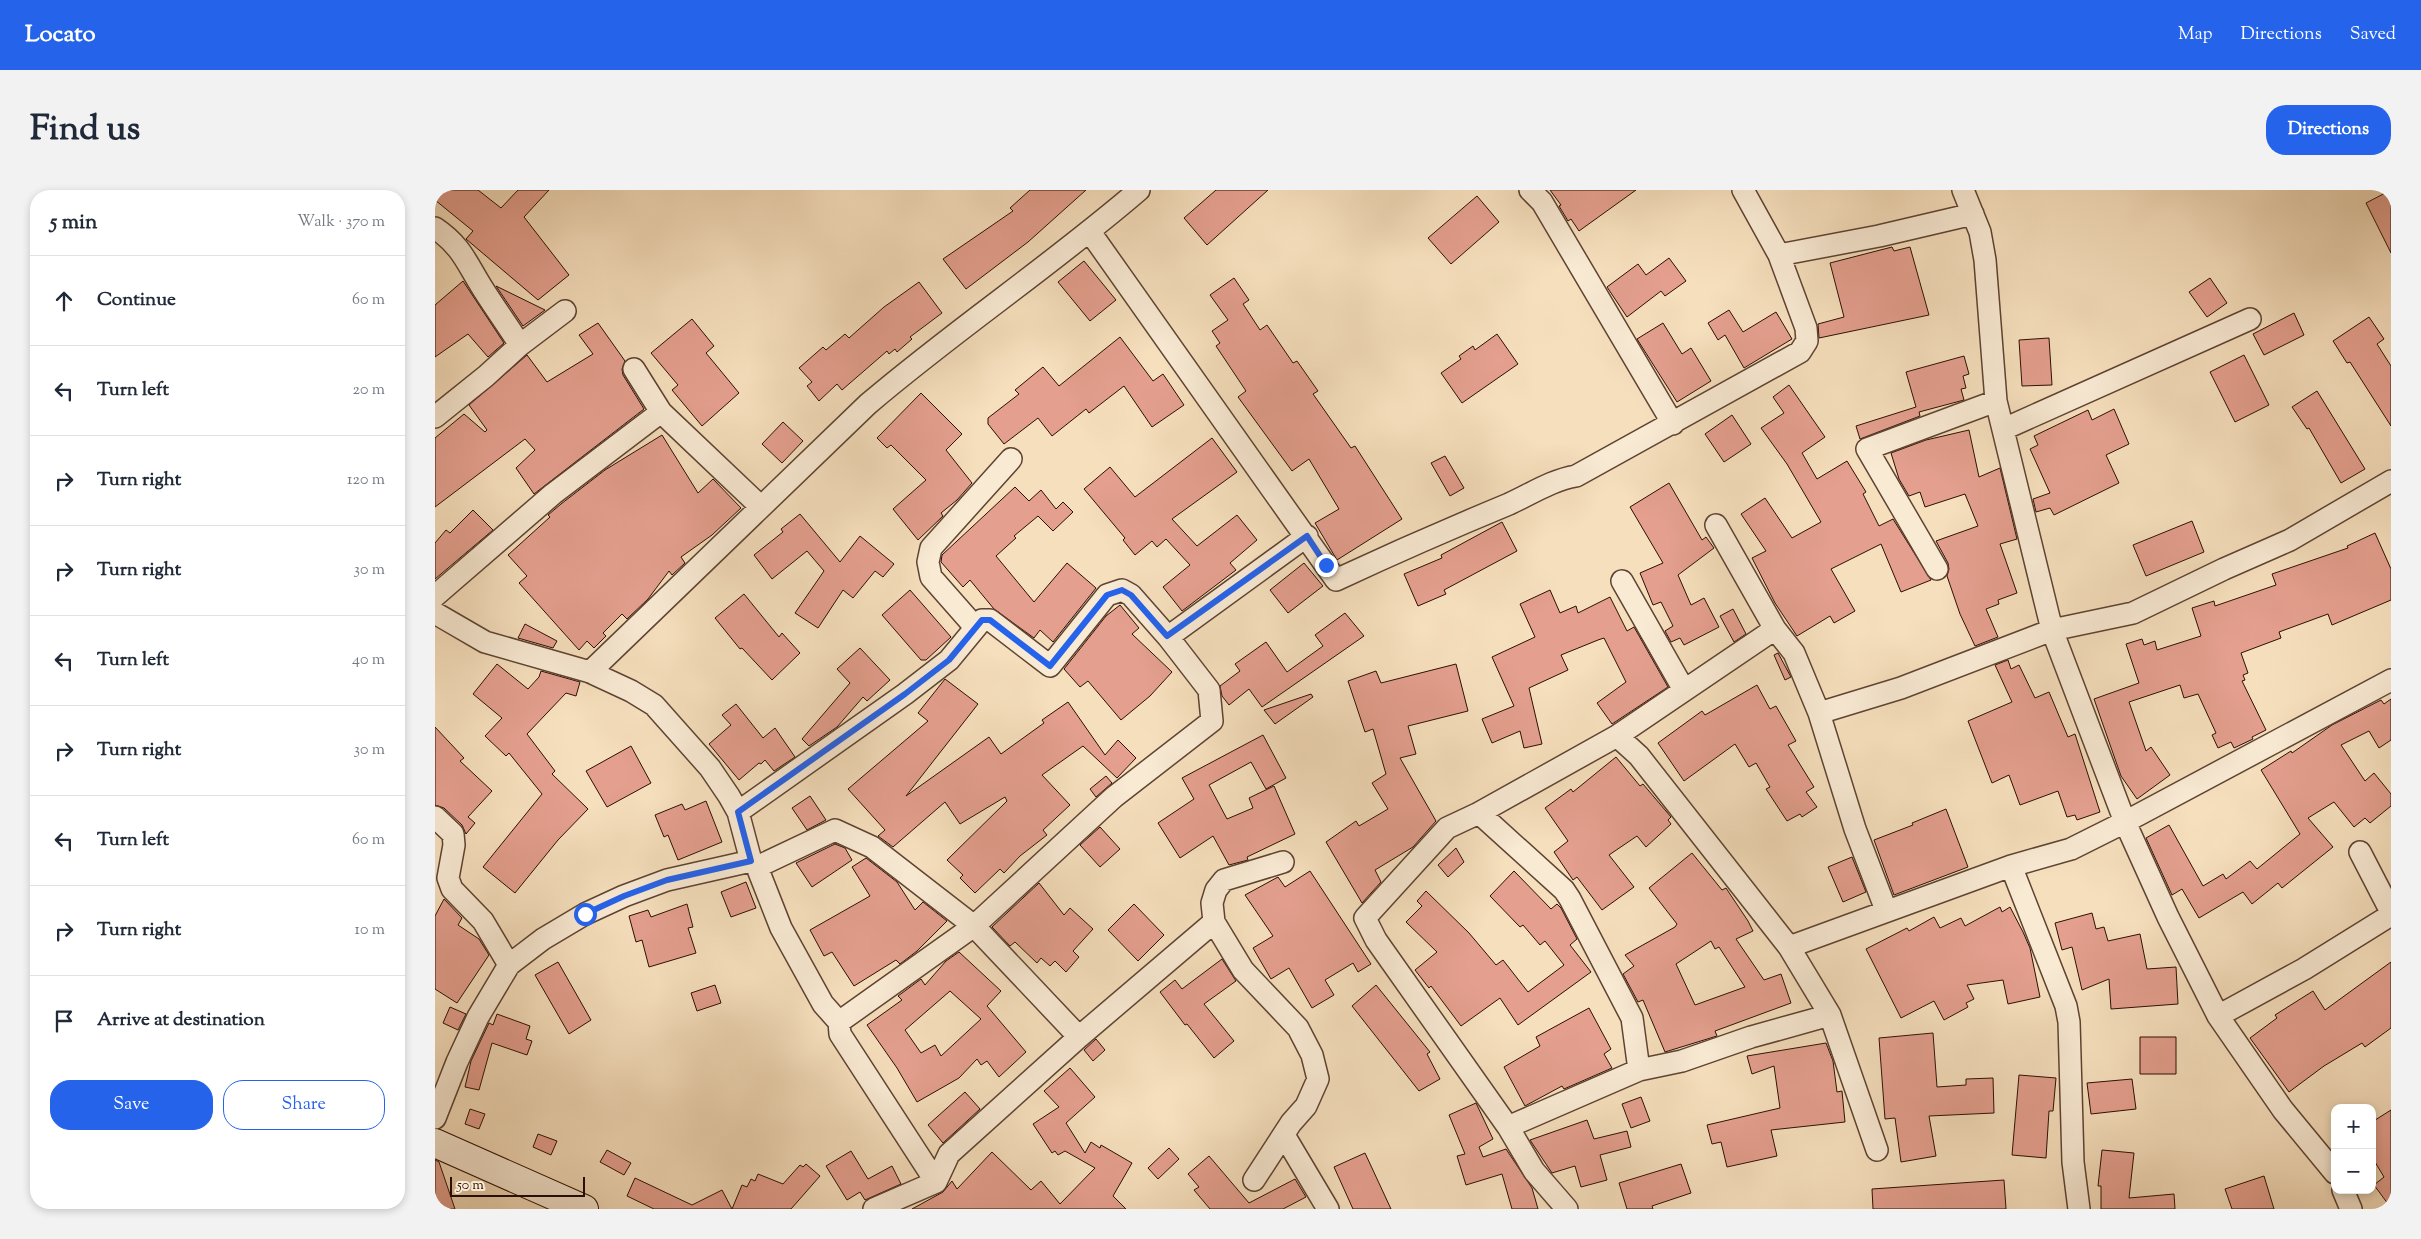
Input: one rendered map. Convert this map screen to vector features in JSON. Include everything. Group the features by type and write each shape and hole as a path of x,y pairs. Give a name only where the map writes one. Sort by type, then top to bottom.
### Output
{"main road":[{"path":"435,1143 584,1209"}],"street":[{"path":"590,672 868,404 914,365 1090,232 1139,190"},
{"path":"1530,190 1542,202 1673,424"},
{"path":"1090,232 1337,580 1450,527 1532,494 1560,479 1576,476 1800,352 1807,341 1806,328 1779,256 1743,190"},
{"path":"1963,190 1980,232 1985,260 1996,401 2051,630 2125,822 2168,917 2218,1016 2283,1110 2331,1168"},
{"path":"1779,256 1879,236 1973,214"},
{"path":"435,228 455,243 466,257 481,286 520,345"},
{"path":"435,417 487,376 520,345 565,311"},
{"path":"2004,429 2250,319"},
{"path":"634,369 661,412 761,507"},
{"path":"1937,569 1867,449 1996,401"},
{"path":"435,596 553,494 661,412"},
{"path":"975,627 931,577 928,562 931,548 1011,458"},
{"path":"1819,713 1901,688 2051,630 2133,613 2224,569 2290,540 2391,481"},
{"path":"1716,525 1775,629 1794,653 1819,713 1855,829 1886,910"},
{"path":"1167,636 1307,536"},
{"path":"1622,581 1685,690"},
{"path":"738,812 949,660 982,620 990,620 1050,666 1107,595 1122,590 1131,595 1167,636 1209,690 1212,720 1114,797 974,926 839,1022"},
{"path":"435,613 485,642 590,672 631,690 654,705 710,768 738,812 754,864 781,928 823,1004 839,1022 840,1034 936,1182"},
{"path":"1567,1209 1534,1171 1508,1127 1376,940 1365,918 1447,828 1479,813 1617,736 1775,629"},
{"path":"1789,947 1886,910 1923,900 1940,891 2011,866 2071,849 2391,680"},
{"path":"1617,736 1639,756 1789,947 1830,1015 1877,1150"},
{"path":"1479,813 1564,890 1571,899 1632,1018 1639,1070"},
{"path":"435,817 453,834 454,845 448,878 452,889 483,921 509,965"},
{"path":"435,1118 457,1062 478,1017 509,965 551,934 585,914 624,896 667,880 754,864 835,830 872,847 974,926 1079,1037"},
{"path":"2218,1016 2304,969 2391,914 2360,852"},
{"path":"1254,1180 1283,1135 1306,1106 1314,1092 1318,1079 1313,1055 1298,1028 1243,970 1215,922 1212,902 1216,890 1224,880 1283,862"},
{"path":"2011,866 2066,1006 2069,1022 2073,1162 2079,1209"},
{"path":"874,1209 936,1182 949,1154 1079,1037 1215,922"},
{"path":"1508,1127 1639,1070 1682,1061 1751,1037 1830,1015"},
{"path":"1283,1135 1328,1209"},
{"path":"2345,1194 2351,1209"}],"building":[{"path":"435,190 478,190 501,208 518,190 549,190 524,217 569,275 538,300 466,239 473,231 435,200"},
{"path":"1030,190 1086,190 1028,242 966,289 943,259 1013,211 1010,208"},
{"path":"1216,190 1268,190 1207,245 1184,218"},
{"path":"1550,190 1636,190 1579,231 1571,219 1568,221 1559,206 1561,205"},
{"path":"2391,190 2391,253 2366,203"},
{"path":"1477,196 1499,222 1451,264 1428,238"},
{"path":"1892,247 1894,251 1910,247 1929,315 1819,338 1818,324 1844,317 1830,263"},
{"path":"1669,258 1686,281 1665,296 1661,291 1627,317 1607,287 1638,264 1646,275"},
{"path":"1084,261 1116,300 1090,321 1058,282"},
{"path":"1234,278 1249,300 1243,304 1260,330 1267,325 1293,363 1297,361 1318,391 1313,394 1351,448 1355,446 1402,519 1337,560 1315,523 1339,509 1309,459 1292,471 1238,397 1246,391 1216,346 1220,343 1212,331 1228,320 1210,295"},
{"path":"2210,278 2227,303 2207,317 2189,292"},
{"path":"463,281 504,343 488,357 468,334 435,357 435,305"},
{"path":"919,282 942,313 910,337 912,339 897,352 895,349 889,354 887,351 842,390 837,384 819,401 807,386 812,382 799,368 823,347 826,350 845,334 849,338 884,307"},
{"path":"496,286 545,310 523,326"},
{"path":"1729,310 1743,332 1776,312 1792,339 1744,368 1725,335 1718,340 1708,323"},
{"path":"2294,313 2304,335 2264,355 2253,334"},
{"path":"2369,317 2384,339 2377,344 2391,366 2391,426 2350,362 2347,363 2333,341"},
{"path":"692,319 714,346 706,353 739,393 702,426 672,390 678,385 651,353"},
{"path":"598,323 625,361 622,369 623,375 644,409 534,494 516,468 535,450 525,439 435,507 435,438 464,414 485,432 487,430 469,405 527,355 547,382 593,354 579,335"},
{"path":"1663,323 1682,354 1691,348 1711,381 1677,402 1637,339"},
{"path":"1497,334 1518,364 1462,403 1441,373 1461,359 1459,356 1473,346 1475,350"},
{"path":"1120,337 1153,381 1163,374 1184,405 1152,427 1124,386 1089,413 1086,409 1052,436 1038,418 1004,444 988,424 988,418 1019,394 1015,390 1043,367 1059,386"},
{"path":"2049,338 2052,385 2022,386 2019,340"},
{"path":"2244,355 2269,405 2235,422 2210,372"},
{"path":"1964,356 1969,374 1963,376 1966,388 1961,389 1964,400 1919,412 1920,416 1860,439 1856,426 1916,407 1906,372"},
{"path":"1789,385 1825,437 1802,453 1817,479 1847,461 1866,492 1863,494 1879,526 1893,519 1931,580 1901,592 1881,544 1831,569 1855,611 1834,623 1830,616 1797,636 1775,603 1752,558 1766,551 1741,514 1765,498 1792,538 1821,522 1787,464 1761,428 1784,413 1773,397"},
{"path":"2317,391 2365,469 2341,483 2309,428 2307,429 2292,407"},
{"path":"921,393 962,434 946,450 972,483 957,500 941,513 943,516 918,540 893,509 926,480 891,445 887,448 877,438"},
{"path":"2114,409 2129,444 2106,455 2119,483 2054,515 2050,508 2036,512 2033,499 2050,493 2030,449 2038,445 2034,436 2088,410 2092,420"},
{"path":"1732,415 1751,444 1724,462 1705,434"},
{"path":"783,422 803,441 782,463 762,444"},
{"path":"1969,430 1979,477 2000,468 2017,539 2000,544 2017,593 1998,600 1999,604 1986,609 1998,637 1975,646 1960,614 1947,576 1948,563 1936,541 1978,526 1965,494 1925,507 1920,492 1909,496 1899,479 1891,453 1926,440"},
{"path":"662,435 698,493 713,479 741,508 712,535 681,557 685,563 672,575 669,571 648,599 627,619 622,614 603,633 606,636 594,648 587,641 579,650 519,583 527,576 508,555 550,517 548,515 561,504 605,470"},
{"path":"1212,438 1237,472 1172,519 1197,546 1237,515 1257,540 1230,563 1236,570 1182,611 1163,587 1190,565 1166,539 1157,547 1152,541 1135,555 1123,540 1125,538 1084,489 1110,467 1135,497"},
{"path":"1445,456 1464,488 1450,496 1431,463"},
{"path":"1669,483 1702,540 1706,537 1714,548 1678,575 1691,605 1704,598 1719,627 1684,645 1680,638 1671,642 1665,631 1673,626 1661,602 1653,605 1640,573 1663,563 1630,507"},
{"path":"1015,487 1029,501 1041,490 1056,509 1063,502 1073,512 1053,531 1038,516 1014,536 1016,538 996,556 1034,602 1067,563 1096,588 1053,642 1040,630 1034,638 994,609 970,580 963,587 941,562 942,555"},
{"path":"473,510 493,530 435,579 435,543 446,530 450,533"},
{"path":"800,514 840,562 860,536 894,564 883,577 875,571 853,598 843,590 818,628 795,613 824,571 807,551 772,579 754,555 783,532 781,529"},
{"path":"2192,521 2204,552 2146,576 2133,545"},
{"path":"1502,522 1517,551 1444,590 1446,594 1418,606 1404,574 1442,558 1441,555"},
{"path":"2375,533 2391,569 2391,600 2332,625 2328,614 2279,632 2281,638 2241,653 2248,673 2243,675 2245,680 2242,681 2266,730 2252,737 2253,739 2234,748 2231,742 2218,748 2212,735 2216,733 2198,694 2184,698 2180,685 2129,702 2146,751 2151,747 2170,775 2137,799 2121,776 2094,699 2139,683 2126,644 2142,639 2144,645 2155,641 2157,650 2201,636 2192,608 2214,601 2215,606 2276,585 2272,574 2348,548 2347,546"},
{"path":"1304,563 1323,586 1288,613 1270,590"},
{"path":"910,590 951,637 926,660 921,660 882,615"},
{"path":"1550,590 1560,613 1576,606 1578,613 1610,597 1627,631 1634,627 1668,687 1612,724 1597,703 1626,682 1604,638 1561,655 1568,670 1529,688 1542,744 1524,748 1520,731 1492,743 1482,719 1514,706 1492,657 1535,637 1520,604"},
{"path":"744,594 779,637 782,633 800,653 772,680 742,648 740,649 715,618"},
{"path":"1120,605 1139,628 1132,634 1172,672 1150,696 1121,720 1088,681 1080,687 1064,669 1106,616"},
{"path":"1733,609 1746,634 1734,642 1720,616"},
{"path":"1345,613 1364,636 1262,707 1249,689 1229,705 1222,696 1220,686 1240,671 1235,664 1266,642 1287,672 1323,646 1315,635"},
{"path":"525,624 557,641 553,648 518,638"},
{"path":"860,648 890,680 867,701 863,697 837,727 809,746 802,739 850,683 837,669"},
{"path":"1778,653 1791,677 1785,680 1774,655"},
{"path":"2008,660 2011,669 2019,665 2035,698 2049,692 2068,737 2075,734 2100,812 2077,820 2075,815 2067,817 2058,791 2020,805 2009,775 1992,783 1968,721 2012,702 1995,665"},
{"path":"497,664 528,689 539,677 541,671 580,682 576,696 566,693 527,734 555,771 552,774 588,809 558,840 515,893 483,867 542,794 509,753 506,756 485,736 502,718 473,694"},
{"path":"1456,664 1468,711 1408,726 1416,754 1400,758 1436,821 1413,847 1375,870 1381,882 1362,903 1326,842 1356,821 1359,826 1388,809 1372,783 1386,774 1373,729 1365,732 1348,681 1376,671 1381,683"},
{"path":"945,679 978,704 906,796 989,737 1001,754 1044,723 1042,720 1068,702 1105,755 1118,740 1136,758 1117,778 1083,746 1042,775 1070,805 1043,830 1047,835 1020,856 1004,873 1000,869 975,893 960,878 963,875 947,860 1007,801 1005,797 960,824 945,802 893,847 878,836 885,830 848,789 928,721 918,713"},
{"path":"1757,685 1770,709 1776,706 1796,741 1788,745 1814,787 1806,792 1817,807 1802,817 1800,814 1787,821 1766,789 1770,787 1756,763 1749,767 1735,744 1684,781 1658,743 1702,711 1705,715"},
{"path":"1311,694 1313,697 1275,724 1264,710"},
{"path":"2391,699 2391,740 2379,748 2369,731 2341,745 2365,781 2374,773 2391,794 2391,806 2370,823 2365,818 2354,827 2334,802 2308,818 2333,847 2282,888 2278,883 2252,904 2243,892 2199,918 2182,889 2172,895 2146,838 2169,825 2203,886 2223,874 2226,879 2250,861 2257,869 2300,834 2261,770 2291,751 2292,753 2332,725 2381,700 2384,704"},
{"path":"736,704 763,738 775,728 795,757 774,771 765,760 739,780 709,744 731,725 722,715"},
{"path":"435,727 464,758 460,761 492,791 468,817 475,823 466,834 462,825 444,808 435,805"},
{"path":"1263,735 1286,778 1266,789 1251,762 1209,785 1227,819 1253,808 1249,798 1274,786 1295,834 1247,857 1248,860 1229,865 1213,836 1180,858 1158,823 1194,799 1182,778"},
{"path":"631,746 651,783 607,807 586,771"},
{"path":"1616,757 1640,786 1643,784 1671,817 1668,820 1671,824 1646,847 1637,836 1609,855 1634,887 1602,910 1577,877 1573,880 1554,852 1568,841 1545,808 1571,789 1573,792"},
{"path":"1106,776 1112,783 1096,797 1090,789"},
{"path":"810,796 826,820 807,830 792,808"},
{"path":"706,801 722,842 678,860 668,835 664,837 655,815 682,804 685,810"},
{"path":"1946,809 1968,867 1894,895 1874,840 1913,825 1912,823"},
{"path":"1100,827 1120,849 1100,867 1080,845"},
{"path":"835,844 845,848 852,860 812,887 796,863"},
{"path":"1456,848 1464,862 1448,877 1438,865"},
{"path":"1692,853 1722,890 1726,888 1748,921 1753,931 1736,939 1764,980 1781,974 1791,1003 1715,1031 1717,1036 1665,1052 1643,1000 1638,1002 1623,974 1634,966 1625,955 1675,927 1677,924 1649,888","holes":["1711,941 1715,949 1719,947 1745,987 1695,1005 1676,964"]},
{"path":"1852,857 1866,892 1843,902 1828,867"},
{"path":"866,858 897,882 915,910 923,902 947,921 917,951 900,964 896,960 854,986 832,952 824,956 810,930 870,896 852,867"},
{"path":"1310,871 1371,964 1358,972 1353,963 1325,980 1334,995 1312,1008 1289,968 1271,979 1253,948 1273,936 1245,895 1278,877 1285,887"},
{"path":"1514,871 1551,909 1557,904 1561,908 1577,939 1570,945 1591,972 1518,1025 1500,998 1461,1026 1431,986 1429,988 1415,970 1437,952 1406,922 1422,906 1417,901 1426,891 1469,933 1496,965 1503,960 1528,992 1564,965 1545,941 1540,945 1523,925 1520,927 1490,896"},
{"path":"746,882 756,908 731,917 721,892"},
{"path":"1039,883 1064,915 1070,908 1093,929 1073,951 1079,957 1066,972 1055,961 1050,966 1041,958 1037,963 1015,942 1010,946 992,927"},
{"path":"444,899 462,918 458,925 479,939 489,955 457,1003 435,989 435,916"},
{"path":"687,904 693,927 688,928 696,953 649,967 642,940 636,942 629,916 648,910 651,917"},
{"path":"1134,904 1164,935 1138,961 1108,930"},
{"path":"2000,907 2002,912 2010,907 2023,932 2030,948 2040,997 2008,1004 2003,980 1967,985 1974,999 1966,1003 1968,1007 1944,1020 1934,1001 1901,1018 1866,949 1907,928 1909,931 1934,917 1940,928 1961,918 1965,926"},
{"path":"2092,913 2096,929 2104,927 2108,941 2140,934 2147,969 2176,967 2178,1004 2111,1009 2109,979 2082,990 2072,947 2062,950 2055,923"},
{"path":"959,952 1001,991 987,1006 1026,1052 999,1077 987,1061 981,1065 977,1059 959,1078 917,1102 897,1068 867,1025 902,1000 898,996 921,979 925,985 946,961","holes":["950,991 981,1019 941,1056 935,1045 921,1053 905,1030"]},
{"path":"1222,959 1236,981 1204,1004 1234,1041 1214,1058 1187,1024 1185,1025 1160,992 1175,980 1182,989"},
{"path":"558,962 591,1020 569,1034 535,975"},
{"path":"2391,962 2391,1028 2365,1047 2362,1043 2324,1066 2289,1092 2250,1038 2277,1018 2275,1015 2313,991 2325,1010"},
{"path":"715,985 721,1003 697,1011 691,993"},
{"path":"1376,985 1430,1052 1427,1054 1440,1079 1419,1091 1352,1006"},
{"path":"450,1007 466,1014 458,1030 443,1023"},
{"path":"1589,1008 1611,1049 1604,1054 1612,1068 1564,1089 1562,1086 1525,1106 1504,1067 1540,1046 1536,1037"},
{"path":"497,1014 530,1026 526,1039 532,1041 527,1055 492,1043 479,1090 465,1087 471,1061 489,1023 493,1025"},
{"path":"1933,1033 1937,1087 1966,1085 1966,1079 1993,1078 1994,1113 1929,1116 1936,1156 1901,1162 1895,1118 1885,1119 1879,1038"},
{"path":"2140,1037 2176,1037 2176,1074 2140,1074"},
{"path":"1096,1039 1105,1050 1093,1061 1084,1050"},
{"path":"1826,1043 1833,1061 1837,1092 1842,1091 1845,1122 1771,1130 1777,1156 1727,1167 1721,1142 1712,1144 1707,1125 1780,1108 1774,1066 1752,1074 1747,1056"},
{"path":"1070,1068 1095,1097 1066,1123 1085,1153 1091,1142 1100,1148 1101,1145 1132,1163 1113,1196 1126,1209 912,1209 943,1192 952,1181 957,1189 992,1152 1031,1190 1041,1181 1060,1204 1095,1168 1065,1151 1058,1155 1055,1151 1052,1153 1033,1124 1059,1107 1044,1091"},
{"path":"2019,1075 2056,1078 2053,1111 2049,1111 2046,1158 2012,1155"},
{"path":"2132,1079 2136,1109 2091,1114 2087,1083"},
{"path":"965,1092 980,1109 943,1143 928,1125"},
{"path":"1641,1097 1650,1121 1631,1128 1622,1104"},
{"path":"1476,1103 1493,1139 1479,1147 1483,1157 1506,1149 1532,1188 1538,1209 1512,1209 1502,1174 1466,1185 1457,1156 1465,1154 1449,1115"},
{"path":"470,1109 485,1114 479,1129 465,1124"},
{"path":"2391,1110 2391,1208 2376,1188 2376,1183 2384,1177 2376,1164 2376,1119"},
{"path":"1587,1120 1594,1139 1627,1131 1631,1147 1600,1155 1607,1180 1581,1187 1575,1166 1552,1173 1530,1140"},
{"path":"538,1134 557,1141 551,1155 533,1147"},
{"path":"1169,1148 1179,1159 1158,1179 1148,1168"},
{"path":"607,1150 631,1163 624,1175 600,1162"},
{"path":"2102,1150 2134,1153 2129,1198 2174,1194 2175,1209 2101,1209 2101,1186 2098,1186"},
{"path":"851,1151 868,1179 892,1166 901,1184 865,1200 860,1192 847,1200 826,1166"},
{"path":"1365,1153 1391,1209 1353,1209 1334,1167"},
{"path":"1209,1156 1249,1203 1295,1179 1306,1197 1283,1209 1210,1209 1194,1190 1199,1187 1188,1174"},
{"path":"435,1160 439,1162 455,1209 435,1209"},
{"path":"806,1164 820,1176 791,1209 732,1209 742,1185 747,1187 751,1179 755,1181 758,1174 783,1184 800,1165 803,1167"},
{"path":"1681,1164 1691,1193 1652,1206 1653,1209 1627,1209 1619,1183"},
{"path":"2264,1176 2274,1209 2232,1209 2225,1189"},
{"path":"635,1178 692,1205 722,1190 732,1209 654,1209 627,1196"},
{"path":"2004,1180 2006,1209 1873,1209 1872,1189"}],"route":[{"path":"585,914 624,896 667,880 751,861 738,812 905,694 949,660 982,620 990,620 1050,666 1107,595 1115,592 1122,590 1131,595 1167,636 1307,536 1326,565"}]}
